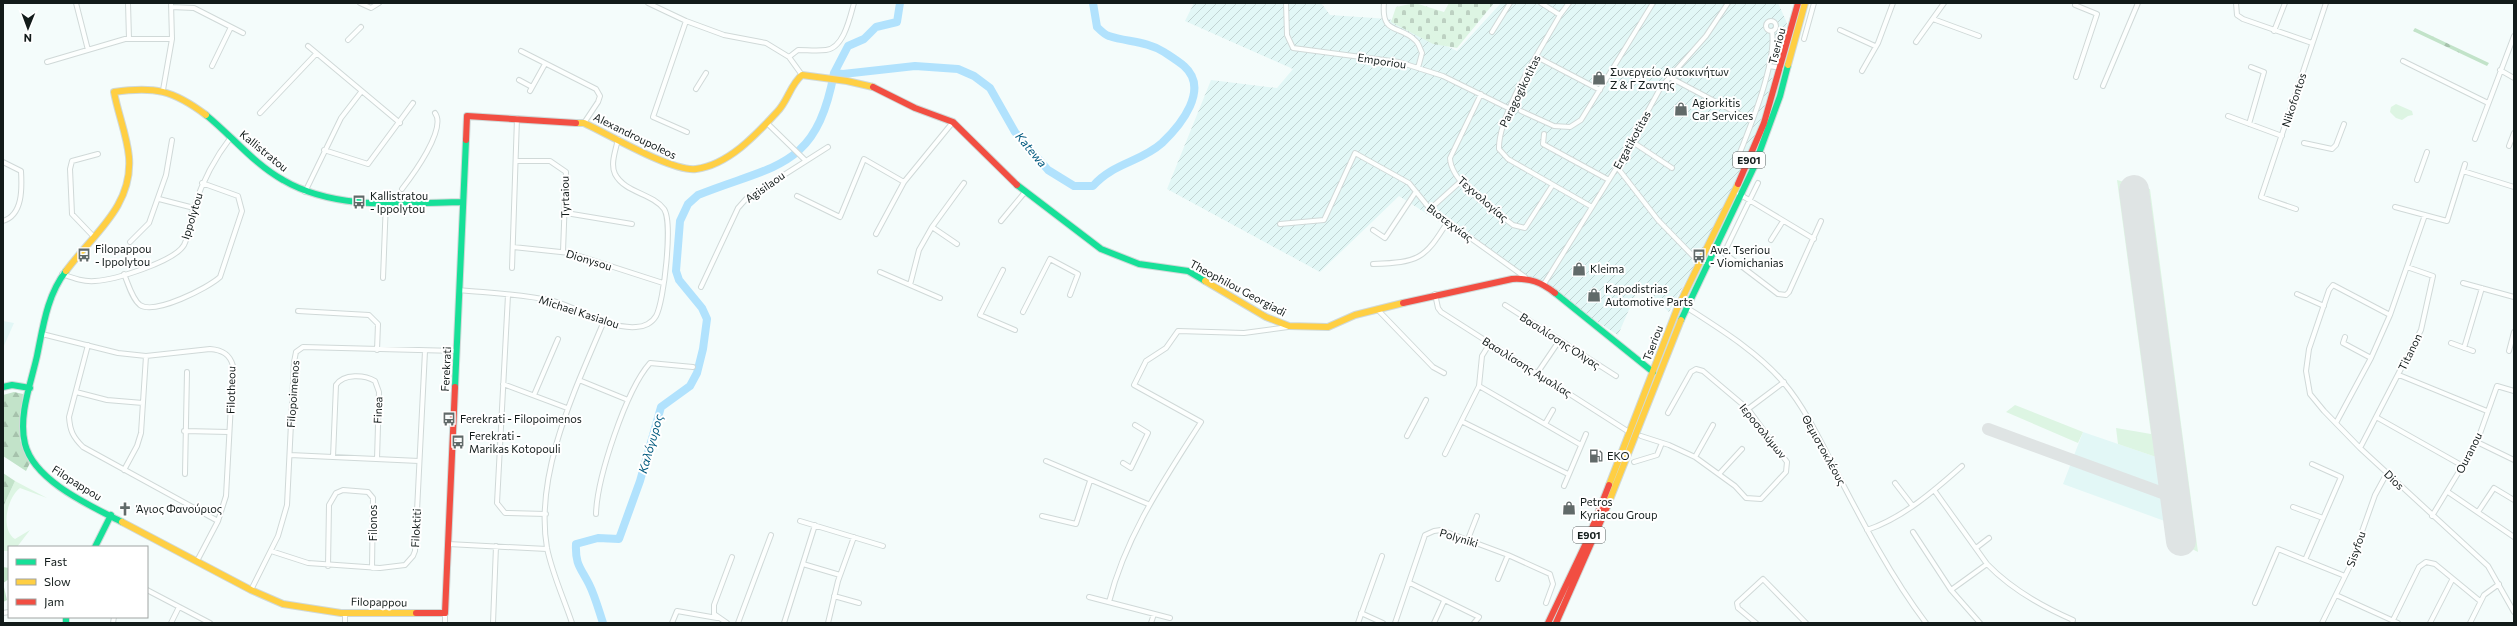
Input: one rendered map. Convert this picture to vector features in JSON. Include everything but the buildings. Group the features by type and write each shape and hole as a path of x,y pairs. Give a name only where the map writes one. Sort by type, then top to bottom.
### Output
{"street":[{"path":"76,3 88,50"},
{"path":"128,3 129,39"},
{"path":"360,3 371,8 379,3"},
{"path":"648,3 686,21 724,35 766,43 789,57 802,75"},
{"path":"789,57 798,50 826,50 835,46 840,40 854,3"},
{"name":"Emporiou","path":"1286,3 1287,35 1293,48 1399,62 1443,76 1510,109"},
{"path":"1384,3 1383,17 1388,26 1416,41 1422,53 1418,68"},
{"path":"1492,32 1510,3"},
{"path":"1541,3 1560,14"},
{"name":"Paragogikotitas","path":"1569,3 1560,14 1510,109 1498,135 1499,149 1508,159 1552,186 1592,207"},
{"path":"1521,111 1554,126 1570,127 1581,120 1653,3"},
{"name":"Ergatikotitas","path":"1544,284 1617,167 1661,87 1706,36 1728,3"},
{"name":"Tseriou","path":"1556,623 1591,548 1655,375 1677,309 1748,164 1764,123 1781,68 1798,3"},
{"name":"Tseriou","path":"1548,623 1587,541 1629,432 1686,308 1742,196 1780,96 1805,3"},
{"path":"1804,39 1814,3"},
{"path":"1862,71 1878,43 1893,3"},
{"path":"1916,42 1926,26 1934,19 1944,3"},
{"path":"2103,86 2138,3"},
{"path":"2236,3 2237,15 2274,31 2312,43"},
{"path":"2274,31 2285,3"},
{"name":"Nikofontos","path":"2296,209 2261,197 2326,3"},
{"path":"164,90 172,39 171,5 194,8 243,33"},
{"path":"2075,5 2097,14 2076,77"},
{"path":"1934,19 1979,36"},
{"path":"686,21 654,118 687,132"},
{"path":"212,66 231,27"},
{"path":"348,40 362,27"},
{"path":"1840,30 1875,46"},
{"path":"1748,164 1736,162 1752,121 1769,66 1772,31"},
{"path":"2475,138 2514,36"},
{"path":"47,62 129,39 172,39"},
{"path":"308,46 361,92 400,123"},
{"path":"521,51 596,89 600,96 598,102 584,123"},
{"path":"260,113 316,54"},
{"path":"1537,57 1600,90"},
{"path":"2403,61 2488,103"},
{"path":"519,80 531,89 545,64"},
{"path":"1769,66 1781,68"},
{"path":"2249,124 2264,72 2251,66"},
{"path":"2500,70 2514,78"},
{"path":"696,89 706,73"},
{"name":"Theophilou Georgiadi","path":"802,75 843,80 878,89 915,108 953,122 1025,192 1111,254 1139,264 1188,272 1266,317 1289,326 1309,328 1328,326 1377,309 1435,294 1498,281 1527,278 1544,284 1655,375"},
{"name":"Alexandroupoleos","path":"467,116 584,123 674,166 695,169 710,167 729,156 767,123 784,104 794,82 802,75"},
{"path":"1669,77 1752,121"},
{"name":"Kallistratou","path":"114,92 139,87 164,90 190,103 270,171 305,192 324,198 346,200 463,202"},
{"name":"Filopappou","path":"114,92 127,140 129,161 128,181 113,215 62,274 51,300 30,388 25,433 26,444 33,462 44,475 53,482 111,515 251,590 283,604 302,609 345,612 445,613"},
{"path":"305,192 324,150 341,118 361,92"},
{"name":"Τεχνολογίας","path":"1481,94 1450,158 1450,166 1460,182 1513,225 1521,228 1525,228 1552,186"},
{"path":"324,150 368,164 400,123 413,103"},
{"path":"402,189 429,149 438,120 435,113"},
{"name":"Ferekrati","path":"445,623 467,116"},
{"path":"2228,116 2282,136"},
{"path":"512,268 517,118"},
{"path":"876,234 904,182 953,122"},
{"path":"767,123 805,160"},
{"path":"2304,143 2332,149 2336,145 2344,124"},
{"path":"2509,146 2514,133"},
{"path":"1544,134 1543,144 1609,180"},
{"name":"Ippolytou","path":"62,274 82,280 96,281 124,274 170,258 183,247 202,183 212,161 231,137"},
{"name":"Michael Kasialou","path":"460,290 554,301 604,321 624,326 641,327 647,325 656,316 660,306 668,223 664,210 654,200 625,186 615,174 613,162 618,138"},
{"path":"130,242 149,223 159,199 166,175 172,140"},
{"path":"1632,141 1672,168"},
{"name":"Agisilaou","path":"701,286 738,208 746,199 805,160 828,147"},
{"path":"2417,180 2427,152"},
{"name":"Βιοτεχνίας","path":"1280,224 1324,220 1355,153 1404,180 1430,209 1527,278"},
{"path":"94,237 72,214 70,169 72,161 98,154"},
{"path":"798,196 840,217 864,159 904,182"},
{"name":"Tyrtaiou","path":"516,161 550,161 566,172 566,214 563,251"},
{"path":"3,162 21,172 22,191 16,210 3,221"},
{"path":"2396,207 2447,222 2465,164"},
{"path":"1617,167 1658,220 1694,256"},
{"path":"2462,171 2514,187"},
{"path":"1430,209 1460,182"},
{"path":"124,274 135,299 141,305 151,307 164,305 211,285 220,277 242,211 241,201 238,196 202,183"},
{"path":"910,285 919,250 932,227 964,183"},
{"path":"1724,253 1758,183"},
{"path":"1002,221 1025,192"},
{"path":"1735,192 1814,239"},
{"path":"1373,230 1385,238 1415,193"},
{"path":"159,199 194,208"},
{"path":"383,278 386,201"},
{"path":"566,214 632,224"},
{"path":"2336,423 2371,358 2390,315 2425,215"},
{"path":"1373,264 1399,263 1421,256 1431,248 1448,221"},
{"path":"1771,240 1783,221"},
{"path":"1717,246 1778,294 1786,295 1814,239 1821,221"},
{"path":"932,227 957,244"},
{"name":"Dionysou","path":"513,247 563,251 663,283"},
{"path":"1023,312 1050,259 1078,274 1070,296"},
{"name":"Titanon","path":"2360,448 2421,330 2433,276 2431,274 2407,267"},
{"path":"1003,270 980,315 1014,330"},
{"path":"880,272 940,298"},
{"path":"2463,283 2514,297"},
{"name":"Dios","path":"2390,315 2333,285 2309,349 2306,371 2310,394 2360,448 2432,516 2480,557 2499,584 2514,612"},
{"path":"2464,348 2482,288"},
{"name":"Βασιλίσσης Αμαλίας","path":"1435,294 1438,308 1441,312 1538,372 1629,432"},
{"path":"2297,294 2324,306"},
{"path":"508,295 497,503 506,513 546,514"},
{"name":"Βασιλίσσης Όλγας","path":"1505,305 1559,341 1616,376"},
{"name":"Θεμιστοκλέους","path":"1686,308 1745,348 1784,382 1820,439 1867,530 1926,623"},
{"path":"1377,309 1433,367 1444,373"},
{"path":"298,312 369,315 378,324 377,350"},
{"path":"572,623 547,549 546,514 554,453 567,408 604,321"},
{"path":"1108,602 1121,560 1148,504 1201,422 1134,385 1146,362 1166,348 1178,331 1244,333 1289,326"},
{"path":"2510,351 2514,332"},
{"name":"Filotheou","path":"42,334 118,353 146,356 210,349 226,353 233,366 226,496 218,521 197,561"},
{"path":"2345,337 2343,344 2371,358"},
{"path":"534,395 558,339"},
{"path":"1538,372 1559,341"},
{"path":"1446,454 1463,422 1479,386 1482,356 1490,343"},
{"path":"2451,343 2473,351"},
{"path":"88,346 69,417 70,428 74,438 83,447 218,521"},
{"name":"Filopoimenos","path":"251,590 280,531 287,505 294,362 296,352 303,347 457,351"},
{"name":"Filoktiti","path":"271,551 308,563 328,566 372,568 399,568 413,556 425,351"},
{"path":"124,470 137,446 141,433 146,356"},
{"path":"596,514 596,498 622,413 642,372 650,363 693,367"},
{"name":"Ιεροσολύμων","path":"1668,413 1690,372 1696,369 1703,371 1748,409 1786,459 1788,466 1786,472 1764,497 1752,500 1719,474"},
{"path":"184,474 184,430 187,372"},
{"path":"2399,375 2487,411"},
{"name":"Finea","path":"333,457 336,385 342,378 365,377 375,381 379,392 376,459"},
{"path":"579,380 628,400"},
{"path":"1748,409 1784,382"},
{"path":"504,384 567,408"},
{"path":"3,387 12,385 30,388"},
{"path":"1479,386 1581,445"},
{"name":"Ouranou","path":"2432,516 2478,442 2487,411 2497,386 2514,391"},
{"path":"76,392 107,400 143,403"},
{"path":"1407,436 1426,400"},
{"path":"1545,424 1553,410"},
{"path":"2376,417 2463,466"},
{"path":"1463,422 1568,474"},
{"path":"1123,463 1131,468 1148,433 1135,425"},
{"path":"1695,457 1713,425"},
{"path":"184,430 229,432"},
{"path":"1564,486 1586,434"},
{"path":"1641,436 1695,457 1719,474 1742,449"},
{"path":"2478,442 2514,460"},
{"path":"1634,462 1657,455 1662,443"},
{"path":"290,455 419,461"},
{"path":"1046,461 1090,481 1148,504"},
{"path":"2305,560 2341,477 2312,464"},
{"path":"1867,530 1880,526 1912,505 1934,490 1962,466"},
{"name":"Sisyfou","path":"2322,623 2345,576 2375,495 2387,473"},
{"path":"1042,516 1076,524 1090,481"},
{"path":"1895,483 1912,505"},
{"path":"2478,512 2494,488 2514,500"},
{"name":"Filonos","path":"328,566 331,498 336,493 343,490 368,492 373,498 372,568"},
{"path":"1934,490 1987,564 2038,605 2072,622"},
{"path":"2448,492 2514,537"},
{"path":"2293,507 2323,518"},
{"path":"96,546 111,515"},
{"path":"1468,539 1477,516"},
{"path":"800,521 883,546"},
{"path":"784,623 816,525"},
{"name":"Polyniki","path":"1396,623 1425,535 1434,530 1442,530 1468,539 1550,574 1553,584 1546,603"},
{"path":"1913,532 1951,590 1980,623"},
{"path":"738,623 771,535"},
{"path":"828,623 840,575 854,537"},
{"path":"1976,548 1989,538"},
{"path":"448,544 547,549"},
{"path":"493,623 496,546"},
{"path":"2255,603 2278,549 2345,576"},
{"path":"1498,579 1508,555"},
{"path":"1358,623 1382,556"},
{"path":"717,618 714,614 714,605 732,557"},
{"path":"2393,620 2419,567 2426,562 2435,564 2452,580 2480,601"},
{"path":"803,564 840,575"},
{"path":"1951,590 1987,564"},
{"path":"1756,623 1738,608 1737,603 1759,581 1766,580 1806,623"},
{"path":"2430,623 2452,580"},
{"path":"1410,583 1479,617 1474,623"},
{"path":"2470,623 2480,601 2489,590 2499,584"},
{"path":"148,591 210,623"},
{"path":"2336,595 2398,623"},
{"path":"834,596 859,603"},
{"path":"1089,598 1170,618"},
{"path":"1434,623 1444,601"},
{"path":"171,623 179,607"},
{"path":"672,623 677,611 717,618 727,623"},
{"path":"345,612 345,623"},
{"path":"1361,613 1383,623"},
{"path":"1151,623 1154,614"}],"shaded area":[{"path":"1194,3 1321,3 1330,15 1389,19 1457,51 1501,3 1778,3 1787,23 1755,141 1721,216 1669,312 1640,284 1618,335 1399,196 1320,272 1167,189 1211,80 1277,88 1293,69 1185,21"},
{"path":"3,321 14,323 3,348"},
{"path":"2083,432 2162,459 2170,523 2063,484"}],"green space":[{"path":"1415,3 1444,12 1449,3 1494,3 1457,48 1433,44 1391,22 1396,7"},
{"path":"2415,28 2489,63 2487,66 2413,31"},
{"path":"2396,104 2412,111 2413,115 2402,120 2396,118 2390,112 2391,107"},
{"path":"2117,180 2150,189 2198,552 2190,548 2141,188 2125,184 2162,459 2118,444 2116,428 2151,434"},
{"path":"14,392 23,394 20,440 30,463 26,471 3,456 3,395"},
{"path":"2015,405 2083,432 2078,443 2006,412"},
{"path":"3,473 15,481 3,507"},
{"path":"15,481 47,498 20,488 15,493 7,514 10,534 15,539 30,530 18,546 8,546 8,551 3,551 3,507"},
{"path":"3,567 8,568 8,580 3,583"},
{"path":"3,583 7,600 3,602"}],"waterway":[{"path":"834,73 848,46 864,39 876,27 897,22 900,3"},
{"name":"Καλόγυρος","path":"603,623 595,598 576,557 576,544 598,538 619,539 640,481 661,407 690,386 697,373 703,349 707,319 702,308 679,280 676,271 680,221 688,204 698,195 770,168 788,159 803,146 816,129 826,105 834,73 843,74 915,66 958,69 974,76 990,88 1015,132 1048,170 1074,186 1093,186 1109,172 1145,154 1162,143 1184,117 1190,106 1194,85 1191,75 1184,66 1164,52 1151,46 1116,38 1103,32 1097,27 1093,3"}],"taxiway":[{"path":"1988,429 2168,495"},
{"path":"2174,484 2168,495 2177,509"}],"runway":[{"path":"2134,190 2181,541"}],"traffic: fast":[{"path":"1681,320 1754,167 1780,96 1788,65"},
{"path":"206,115 262,166 283,180 304,190 325,197 371,203 394,204 463,202"},
{"path":"455,387 466,140"},
{"path":"1017,185 1101,249 1139,264 1188,271 1205,281"},
{"path":"66,271 54,290 44,323 24,411 23,433 25,444 30,457 51,481 80,500 122,522"},
{"path":"1555,293 1653,372"},
{"path":"3,387 12,385 30,388"},
{"path":"96,546 111,515"},
{"path":"66,618 66,623"}],"traffic: slow":[{"path":"1788,65 1805,3"},
{"path":"576,123 584,123 656,159 672,165 696,169 719,162 741,148 781,108 795,83 802,75 847,81 873,87"},
{"path":"66,271 118,206 129,175 129,157 114,92 128,90 152,90 163,92 183,100 206,115"},
{"path":"1609,485 1677,309 1738,184"},
{"path":"1205,281 1266,317 1289,326 1328,327 1355,315 1403,303"},
{"path":"1607,507 1681,320"},
{"path":"122,522 251,590 283,604 341,613 416,613"}],"traffic: jam":[{"path":"1738,184 1764,123 1798,3"},
{"path":"873,87 915,108 953,122 1017,185"},
{"path":"466,140 467,116 576,123"},
{"path":"1403,303 1512,279 1524,279 1535,282 1545,286 1555,293"},
{"path":"416,613 445,613 455,387"},
{"path":"1548,623 1587,541 1609,485"},
{"path":"1556,623 1607,507"}],"place":[{"name":"Συνεργείο Αυτοκινήτων Ζ & Γ Ζαντης","path":"1599,78"},
{"name":"Agiorkitis Car Services","path":"1681,109"},
{"name":"Kallistratou - Ippolytou","path":"359,202"},
{"name":"Filopappou - Ippolytou","path":"84,255"},
{"name":"Ave. Tseriou - Viomichanias","path":"1699,256"},
{"name":"Kleima","path":"1579,269"},
{"name":"Kapodistrias Automotive Parts","path":"1594,295"},
{"name":"Ferekrati - Filopoimenos","path":"449,419"},
{"name":"Ferekrati - Marikas Kotopouli","path":"458,442"},
{"name":"EKO","path":"1596,456"},
{"name":"Petros Kyriacou Group","path":"1569,508"},
{"name":"Άγιος Φανούριος","path":"125,509"}],"water label":[{"name":"Katewa","path":"1031,150"}]}
